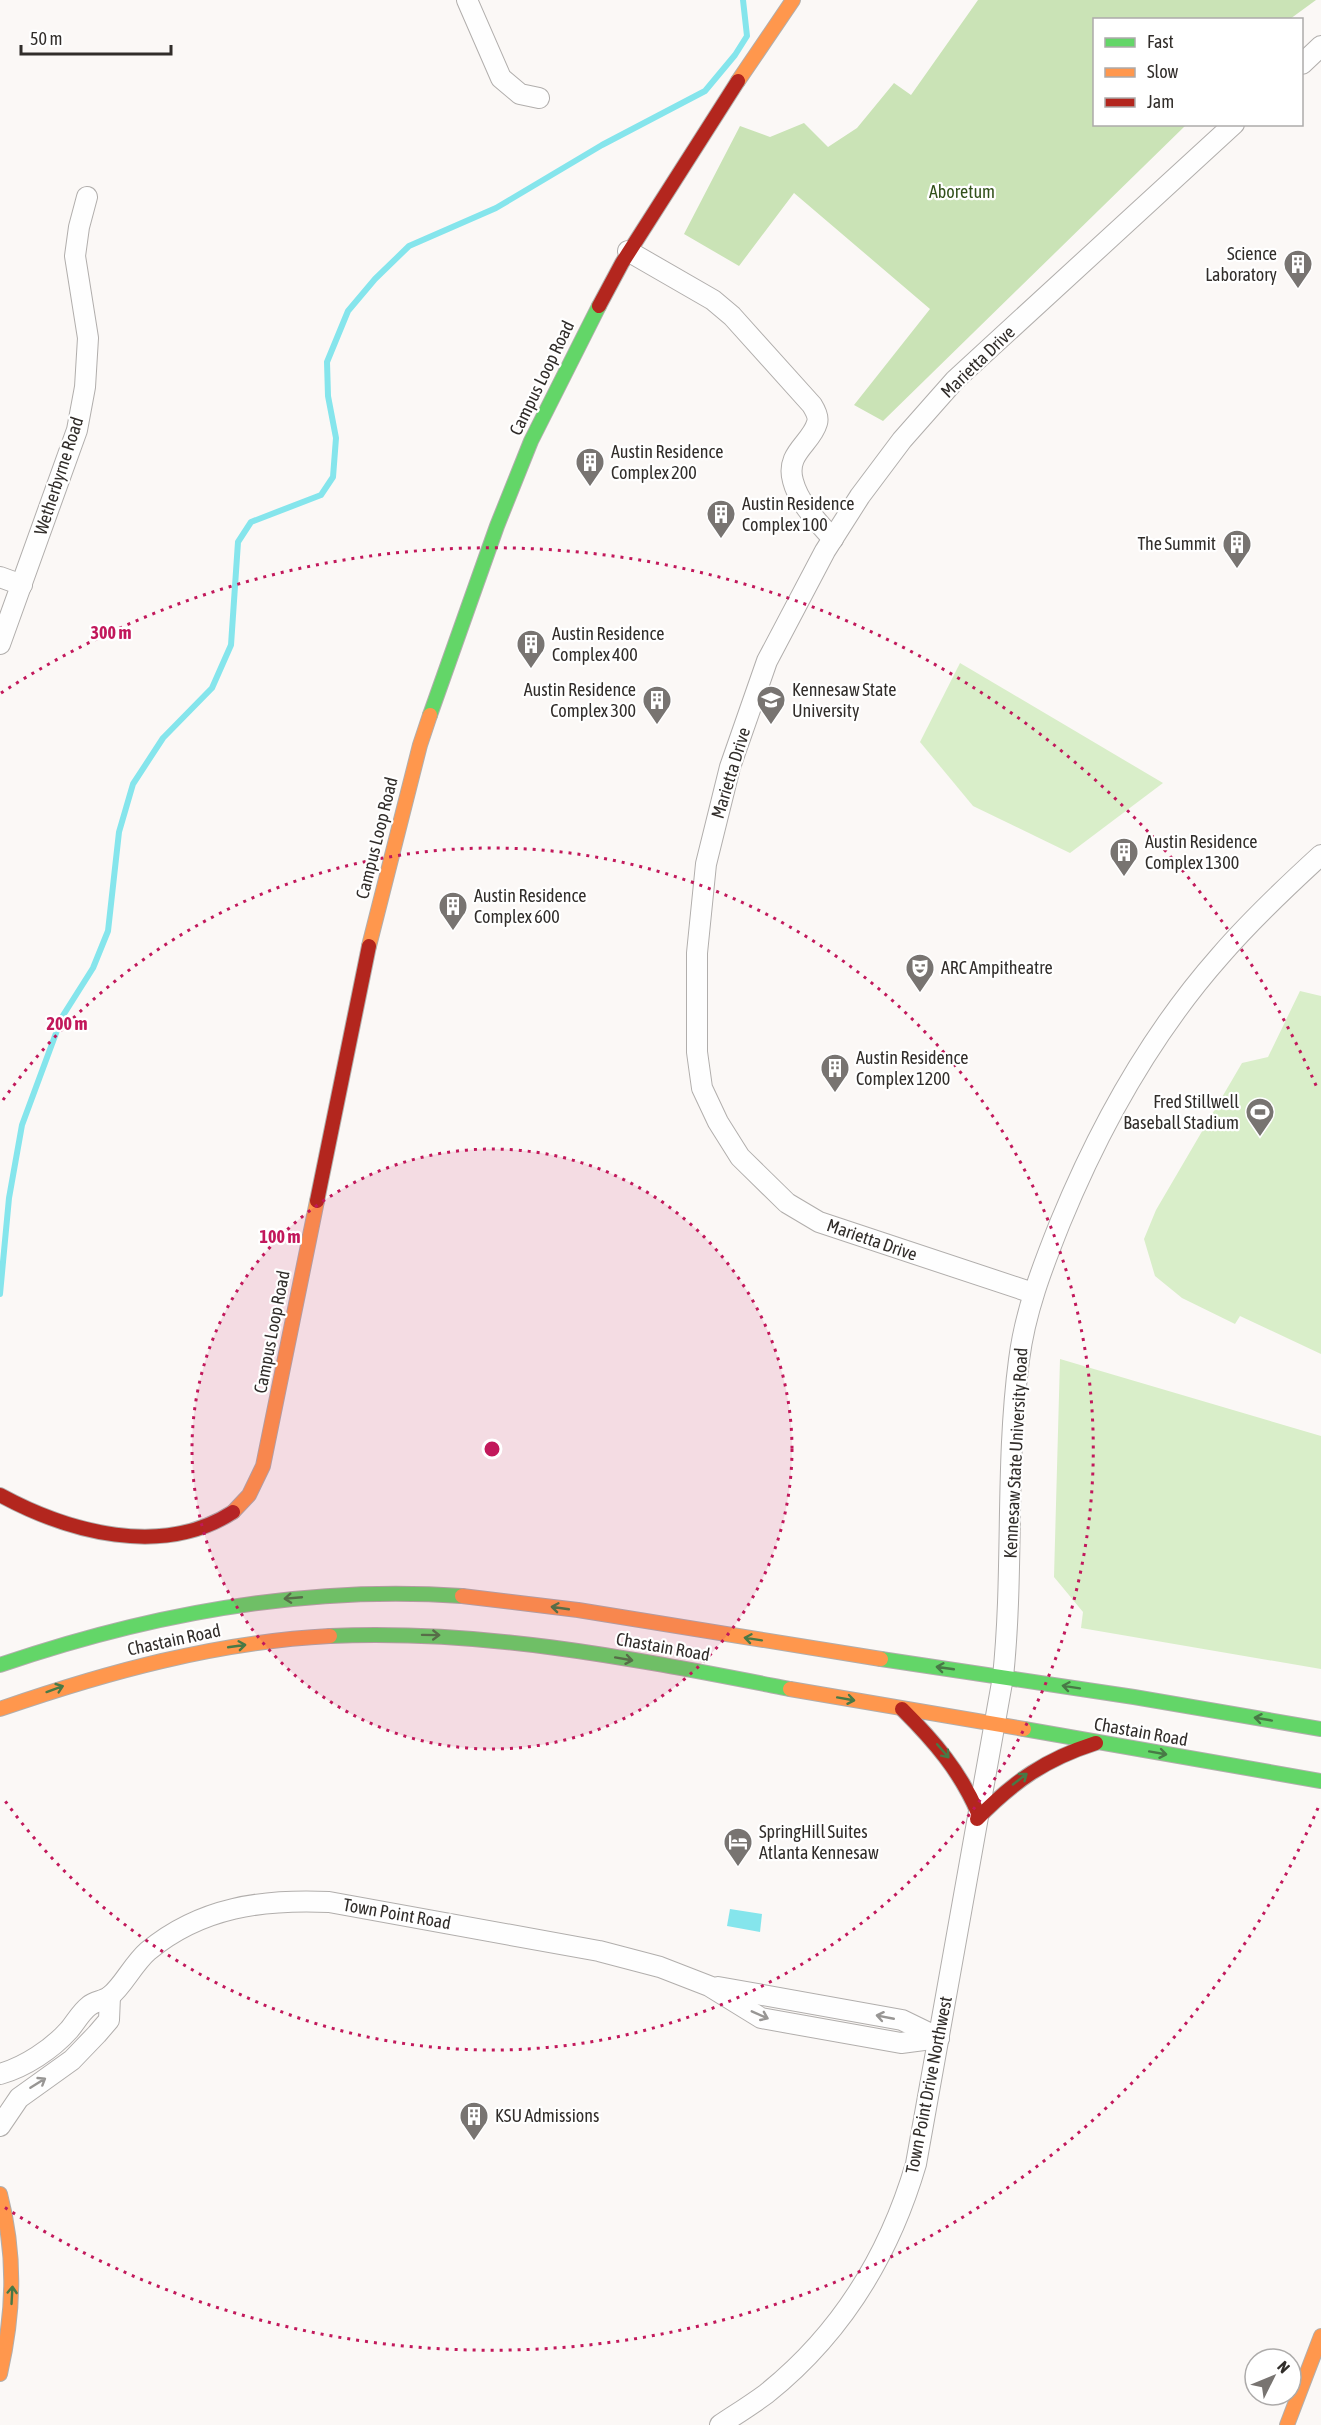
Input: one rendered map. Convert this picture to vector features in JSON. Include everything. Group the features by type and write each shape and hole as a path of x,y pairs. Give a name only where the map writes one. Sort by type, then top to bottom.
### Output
{"main road":[{"name":"Campus Loop Road","path":"0,1494 23,1509 62,1524 110,1534 150,1535 190,1531 218,1522 238,1508 253,1489 263,1466 370,940 420,745 497,526 531,441 581,339 628,251 746,68 793,0"},
{"name":"Chastain Road","path":"0,1665 83,1636 182,1613 298,1598 417,1594 495,1599 567,1608 821,1650 1186,1705 1321,1729"},
{"name":"Chastain Road","path":"0,1709 85,1679 203,1651 322,1636 392,1635 490,1639 567,1648 902,1709 1321,1781"},
{"path":"902,1709 947,1755 968,1788 978,1816 1036,1766 1073,1750 1098,1743"},
{"path":"0,2194 12,2252 12,2281 8,2334 0,2374"},
{"path":"1287,2425 1321,2336"}],"street":[{"path":"467,0 501,78 520,94 539,98"},
{"path":"1303,63 1321,46"},
{"name":"Marietta Drive","path":"1033,1293 819,1222 787,1203 740,1157 718,1122 702,1088 697,1052 697,953 706,864 730,767 767,661 796,603 860,496 902,440 955,380 1232,126"},
{"name":"Wetherbyrne Road","path":"0,644 77,430 83,397 88,338 75,256 87,197"},
{"path":"628,251 696,288 726,310 812,405 817,415 817,423 792,462 792,481 801,500 833,539"},
{"path":"0,577 22,585"},
{"name":"Kennesaw State University Road","path":"1003,1677 1008,1635 1012,1452 1016,1383 1022,1338 1033,1293 1088,1160 1124,1092 1162,1031 1220,955 1321,855"},
{"name":"Town Point Drive Northwest","path":"720,2425 764,2396 816,2348 841,2319 872,2273 894,2227 916,2164 1003,1677"},
{"name":"Town Point Road","path":"0,2074 11,2071 42,2052 68,2032 89,2006 110,1996 136,1962 197,1920 268,1901 329,1902 588,1948 660,1967 709,1986 766,1994 902,2020 939,2038"},
{"name":"Town Point Road","path":"0,2126 19,2098 72,2060 97,2034 108,2019 110,1996"}],"green space":[{"name":"Aboretum","path":"978,0 1316,0 1291,18 1093,18 1093,126 1185,126 883,421 854,405 930,309 794,193 739,266 684,234 740,126 770,137 804,123 828,147 857,128 894,83 911,95"},
{"path":"960,663 1163,783 1070,853 973,806 920,742"},
{"name":"Fred Stillwell Baseball Stadium","path":"1300,991 1321,996 1321,1354 1240,1316 1235,1324 1182,1298 1155,1276 1144,1239 1156,1210 1242,1063 1268,1057"},
{"path":"1060,1359 1321,1436 1321,1669 1081,1628 1083,1612 1054,1577"}],"water":[{"path":"730,1909 762,1914 760,1932 727,1926"}],"waterway":[{"path":"0,1294 9,1198 22,1125 62,1017 93,968 108,931 119,832 133,784 163,738 212,688 231,645 238,542 251,522 321,495 333,477 336,438 328,396 327,362 348,311 375,279 409,246 496,208 602,145 705,91 735,55 747,36 743,0"}],"traffic: fast":[{"path":"430,715 497,526 531,441 599,306"},
{"path":"0,1665 113,1631 227,1607 344,1595 462,1596"},
{"path":"330,1636 389,1635 504,1642 618,1657 790,1689"},
{"path":"881,1659 1134,1697 1321,1729"},
{"path":"1024,1729 1321,1781"}],"traffic: slow":[{"path":"738,81 793,0"},
{"path":"369,946 420,745 430,715"},
{"path":"233,1512 249,1495 263,1466 317,1201"},
{"path":"462,1596 578,1610 881,1659"},
{"path":"0,1709 121,1671 162,1661 245,1645 330,1636"},
{"path":"790,1689 1024,1729"},
{"path":"0,2194 11,2262 8,2329 0,2374"},
{"path":"1287,2425 1321,2336"}],"traffic: jam":[{"path":"599,306 622,263 738,81"},
{"path":"317,1201 369,946"},
{"path":"0,1495 55,1520 115,1535 146,1537 176,1534 205,1526 233,1512"},
{"path":"902,1709 945,1757 963,1784 978,1813"},
{"path":"977,1819 1004,1793 1046,1764 1096,1743"}],"place":[{"name":"Science Laboratory","path":"1298,290"},
{"name":"Austin Residence Complex 200","path":"590,488"},
{"name":"Austin Residence Complex 100","path":"721,540"},
{"name":"The Summit","path":"1237,570"},
{"name":"Austin Residence Complex 400","path":"531,670"},
{"name":"Austin Residence Complex 300","path":"657,726"},
{"name":"Kennesaw State University","path":"771,726"},
{"name":"Austin Residence Complex 1300","path":"1124,878"},
{"name":"Austin Residence Complex 600","path":"453,932"},
{"name":"ARC Ampitheatre","path":"920,994"},
{"name":"Austin Residence Complex 1200","path":"835,1094"},
{"name":"Fred Stillwell Baseball Stadium","path":"1260,1138"},
{"name":"SpringHill Suites Atlanta Kennesaw","path":"738,1868"},
{"name":"KSU Admissions","path":"474,2142"}]}
